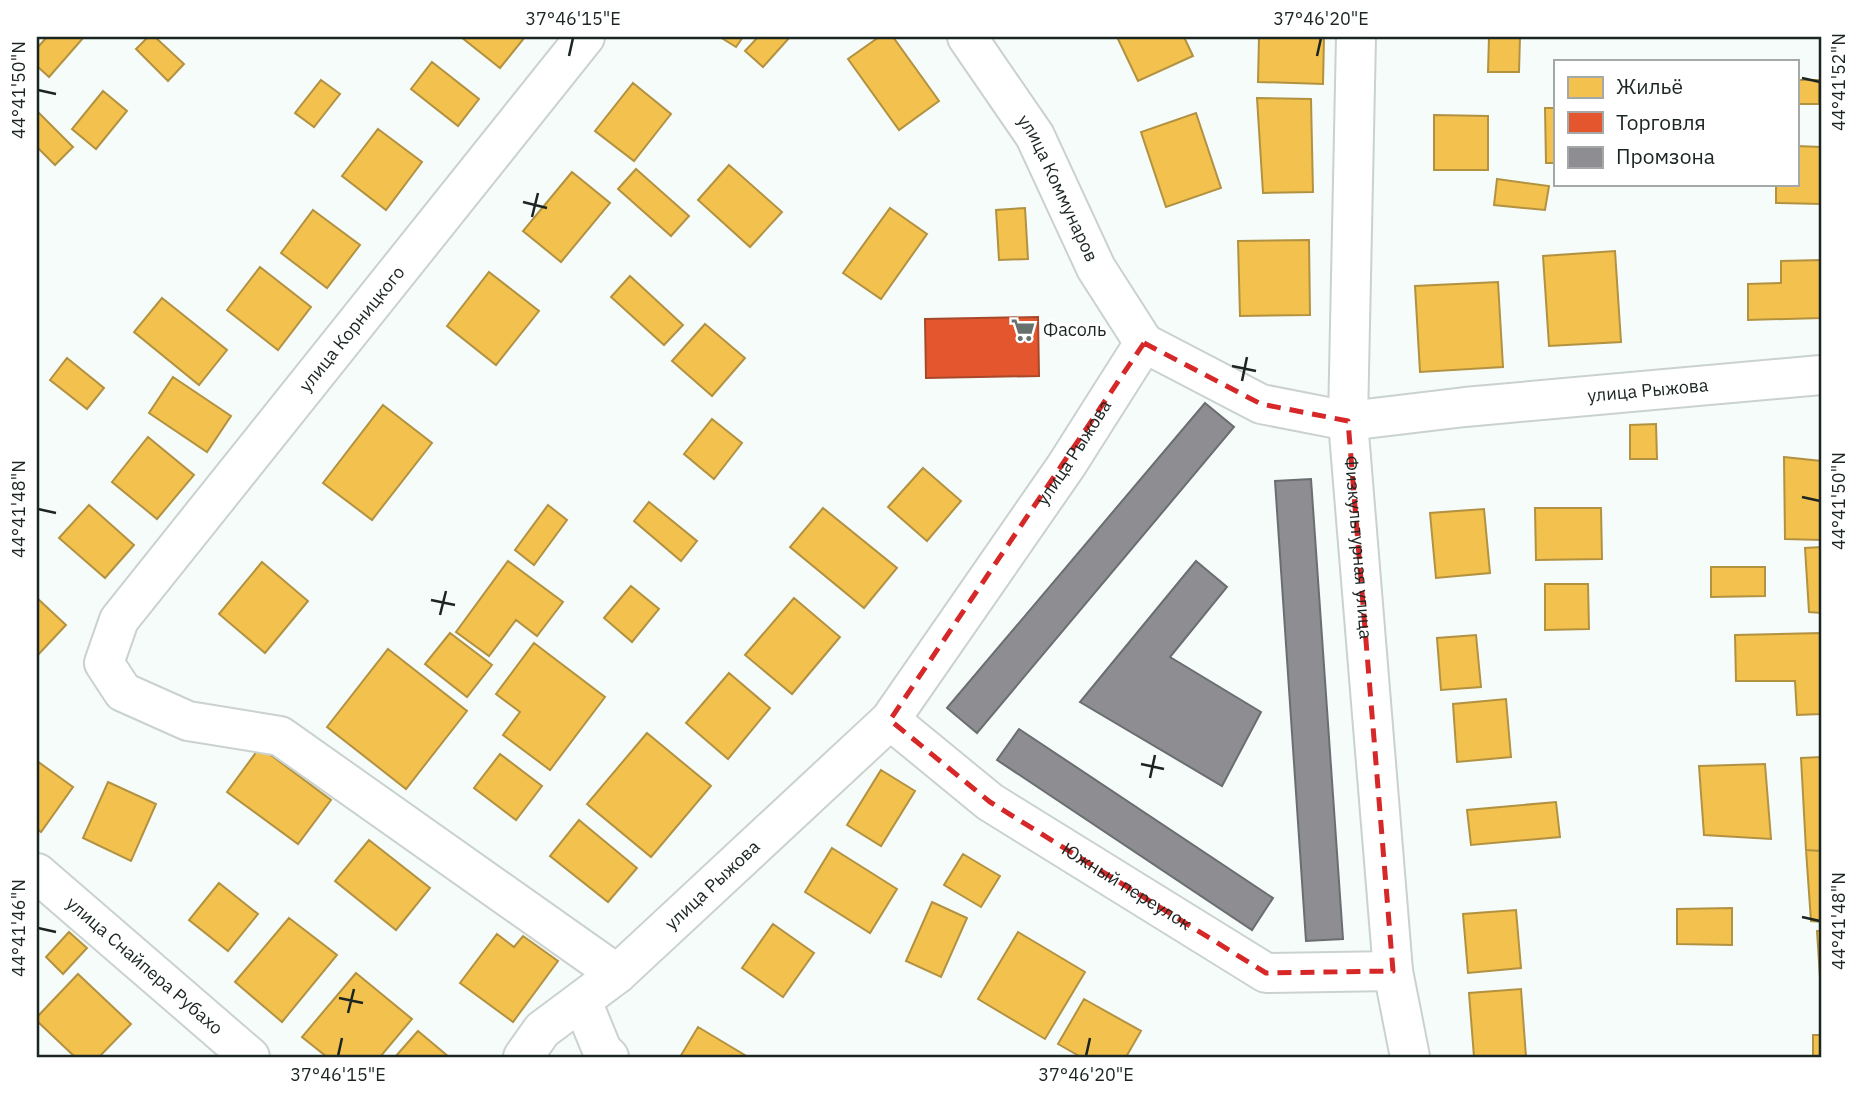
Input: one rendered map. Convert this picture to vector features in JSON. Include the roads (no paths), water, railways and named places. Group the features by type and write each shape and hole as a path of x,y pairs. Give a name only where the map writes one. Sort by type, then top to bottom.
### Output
{"street":[{"name":"улица Корницкого","path":"585,37 119,621 104,663 123,692 188,721 280,736 617,974"},
{"name":"улица Коммунаров","path":"967,37 1035,136 1096,268 1143,343"},
{"name":"Физкультурная улица","path":"1356,37 1348,421 1393,971 1410,1057"},
{"name":"улица Рыжова","path":"523,1057 542,1030 617,974 890,720 1066,466 1143,343 1261,404 1348,421 1465,407 1821,375"},
{"name":"Южный переулок","path":"890,720 990,802 1266,973 1393,971"},
{"name":"улица Снайпера Рубахо","path":"37,873 250,1057"},
{"path":"582,1001 602,1050 609,1057"}],"place":[{"name":"Фасоль","path":"1023,330"}]}
